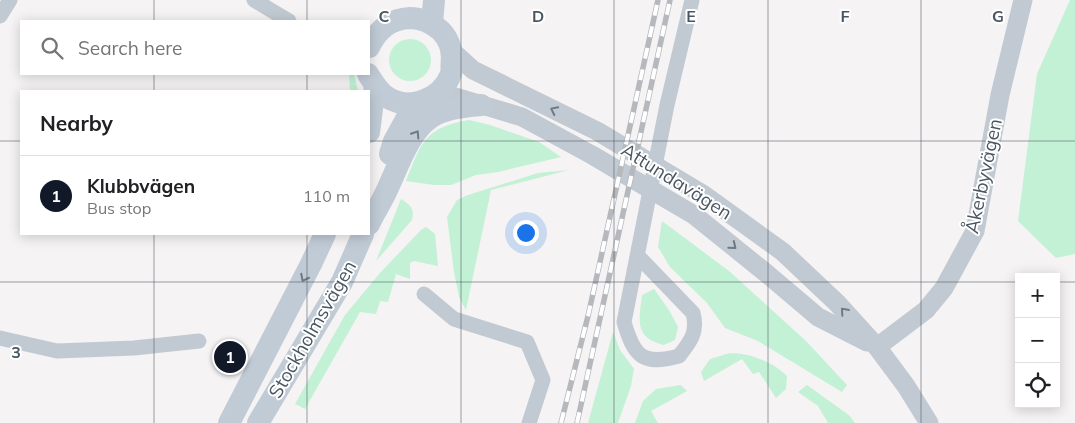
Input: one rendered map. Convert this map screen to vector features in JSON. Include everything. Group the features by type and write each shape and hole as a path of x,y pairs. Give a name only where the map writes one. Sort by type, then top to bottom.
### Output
{"main road":[{"path":"432,24 434,0"},
{"path":"370,45 375,34 404,9 416,18 432,24 445,35 452,51 451,74 439,92 428,100 415,103 400,103 386,96 371,80"},
{"path":"370,106 371,80"},
{"path":"370,215 394,141 415,103"},
{"path":"370,222 405,150 419,128 430,118 442,112 455,108 481,105"},
{"name":"Stockholmsvägen","path":"229,423 325,235"},
{"name":"Stockholmsvägen","path":"258,423 342,282 363,235"}],"street":[{"path":"0,16 10,0"},
{"path":"254,0 287,20"},
{"path":"638,256 693,313 696,323 693,335 678,356 660,361 640,356 629,341 624,322 667,105 692,0"},
{"name":"Åkerbyvägen","path":"876,347 926,310 944,288 975,231 1000,95 1023,0"},
{"name":"Attundavägen","path":"452,51 473,70 597,131 704,195 783,252 837,303 876,347 906,386 929,423"},
{"name":"Attundavägen","path":"439,92 522,117 592,155 694,216 818,317 876,347"},
{"path":"424,294 454,319 527,342 543,380 529,423"},
{"path":"0,338 57,351 134,348 199,341"}],"green space":[{"path":"1070,0 1075,0 1075,254 1056,258 1018,221 1037,74"},
{"path":"410,39 425,45 431,60 425,75 410,81 395,75 389,60 395,45"},
{"path":"349,75 354,75 358,90 350,90"},
{"path":"469,120 490,125 539,142 561,157 498,172 476,175 451,185 434,185 406,181 416,156 427,139 442,127"},
{"path":"569,170 491,190 466,310 459,297 447,217 457,200 538,173"},
{"path":"401,199 411,207 413,212 412,220 376,261"},
{"path":"662,221 729,271 806,341 847,385 842,392 758,341 725,328 707,303 670,267 658,247"},
{"path":"426,227 435,234 438,266 414,261 410,263 410,279 396,274 388,302 380,301 376,314 360,312 305,409 295,404 345,315 380,273"},
{"path":"654,289 678,327 675,340 664,345 647,338 641,327 642,295"},
{"path":"613,332 620,350 634,369 631,386 618,423 588,423"},
{"path":"730,353 753,357 775,367 787,376 786,389 776,398 759,372 753,374 742,359 704,381 701,372 710,359"},
{"path":"681,385 687,391 651,411 658,423 635,423 643,401 656,389"},
{"path":"807,385 850,416 855,423 828,423 818,406 798,392"}],"railway":[{"path":"561,423 588,316 658,0"},
{"path":"577,423 670,0"}],"place":[{"name":"Klubbvägen","path":"230,357"}]}
